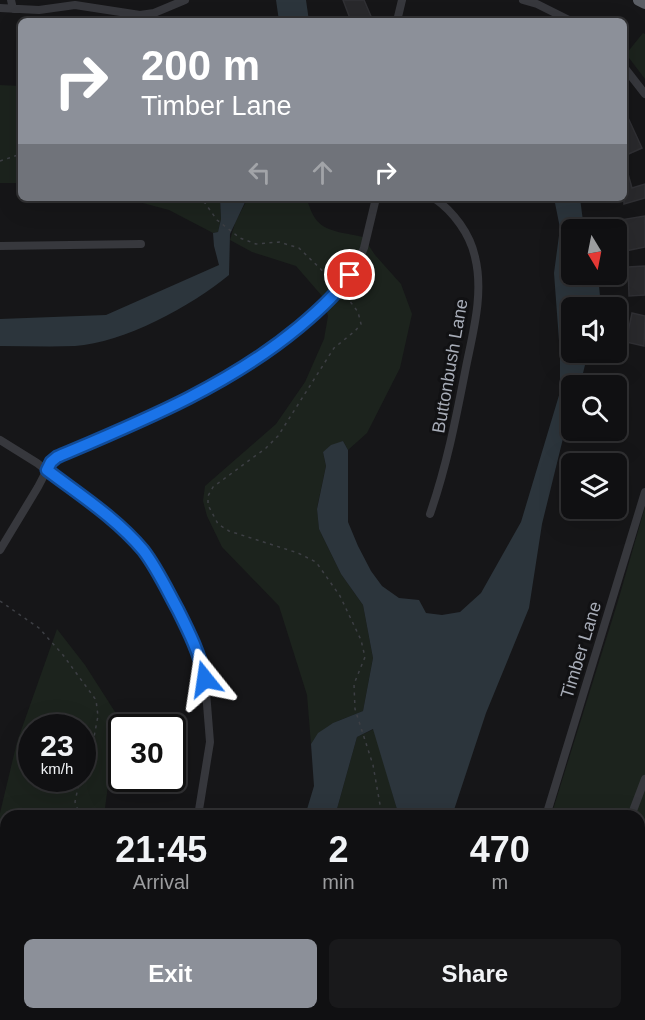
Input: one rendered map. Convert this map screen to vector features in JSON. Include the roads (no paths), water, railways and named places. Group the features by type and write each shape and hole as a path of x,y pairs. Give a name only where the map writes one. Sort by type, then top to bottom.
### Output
{"highway":[{"path":"639,0 645,3"}],"street":[{"path":"11,0 13,9"},
{"path":"0,8 39,10 75,5 140,15 154,13 185,0"},
{"path":"398,18 401,0"},
{"path":"523,0 537,4 565,18"},
{"path":"627,71 645,94"},
{"path":"0,550 51,462 57,457 136,424 249,365 307,320 350,276 364,248 375,201"},
{"name":"Buttonbush Lane","path":"430,514 452,441 475,322 478,279 475,256 464,230 450,212 437,201"},
{"path":"0,246 141,244"},
{"path":"0,440 47,470 115,522 144,551 160,576 199,655 205,679 210,742 199,810"},
{"name":"Timber Lane","path":"548,810 645,492"},
{"path":"633,810 645,779"}]}
